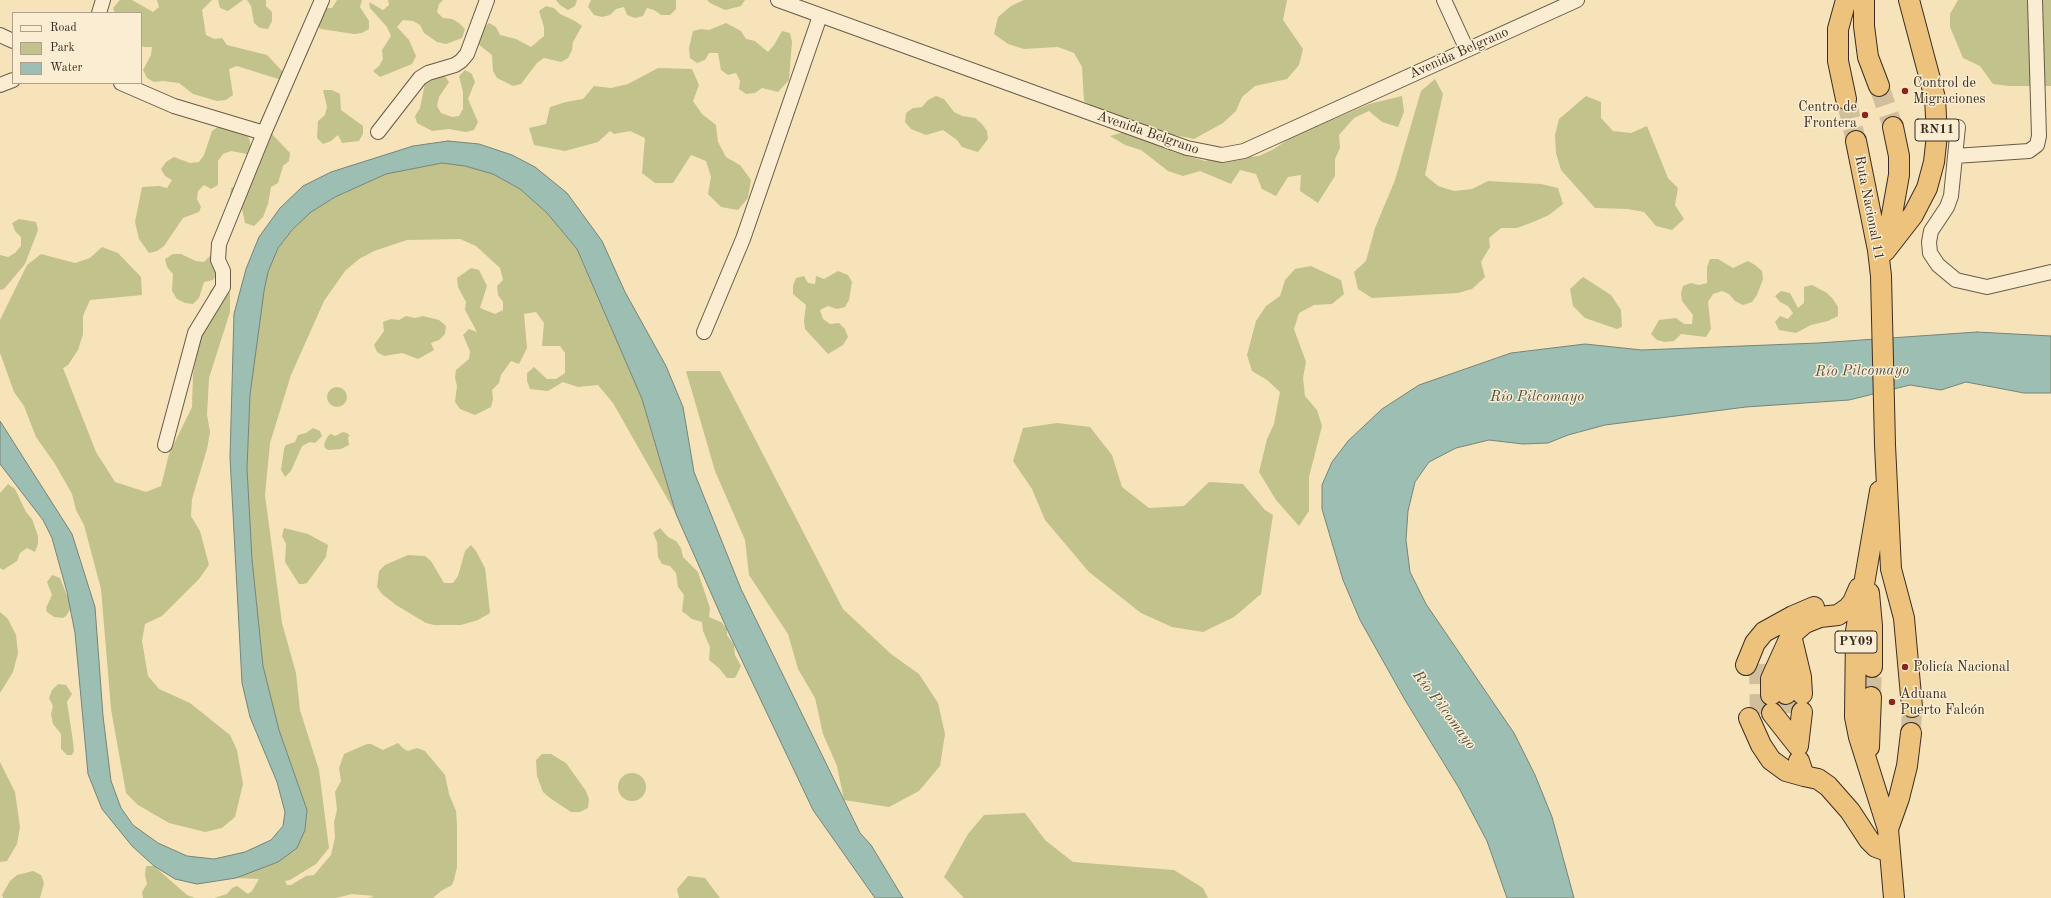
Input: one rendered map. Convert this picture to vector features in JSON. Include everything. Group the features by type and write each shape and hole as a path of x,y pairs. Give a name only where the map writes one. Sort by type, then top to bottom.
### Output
{"highway":[{"path":"1846,0 1838,29 1838,61 1846,98"},
{"path":"1864,0 1864,26 1868,57 1879,86"},
{"name":"Ruta Nacional 11","path":"1885,251 1913,215 1927,188 1934,162 1937,135 1935,98 1909,0"},
{"name":"Ruta Nacional 11","path":"1881,276 1899,175 1899,156 1893,127"},
{"name":"Ruta Nacional 11","path":"1856,141 1878,250 1881,276 1883,369"},
{"name":"PY09","path":"1883,369 1891,569 1904,618 1912,707"},
{"name":"PY09","path":"1886,453 1856,631 1855,717 1888,829 1894,898"},
{"path":"1866,567 1855,598 1848,608 1838,615 1820,617 1805,623 1791,635 1771,679 1779,708 1800,761 1818,779 1828,786 1850,811 1869,840 1876,847 1890,852"},
{"path":"1753,665 1755,643 1764,632 1787,618 1820,605 1843,599 1850,594 1866,567"},
{"path":"1866,567 1872,626 1872,667"},
{"path":"1791,635 1801,677 1779,708 1765,753 1774,764 1786,771 1800,761"},
{"path":"1868,765 1871,697"},
{"path":"1779,708 1800,761"},
{"name":"PY09","path":"1888,829 1899,798 1907,766 1911,733"}],"street":[{"path":"99,12 103,0"},
{"path":"165,445 195,333 223,287 223,271 218,260 219,244 264,133 322,0"},
{"path":"378,132 420,78 428,73 455,65 467,54 487,0"},
{"path":"1444,0 1467,50"},
{"name":"Avenida Belgrano","path":"782,1 1187,148 1222,155 1244,151 1577,0"},
{"path":"1955,156 2028,151 2037,145 2039,136 2035,0"},
{"path":"704,332 743,239 820,16"},
{"path":"0,35 12,41"},
{"path":"0,85 12,80"},
{"path":"123,84 174,106 264,133"},
{"path":"1958,127 1951,196 1947,207 1931,231 1929,242 1930,253 1938,265 1956,280 1987,287 2051,272"}],"green space":[{"path":"120,0 132,0 153,12 159,7 157,0 212,0 202,10 206,35 214,39 222,38 227,45 267,55 285,74 278,79 237,66 229,69 233,95 226,100 217,101 193,94 179,83 163,81 154,82 147,78 143,70 151,55 152,47 143,47 142,46 142,12 115,12 113,8"},
{"path":"218,0 243,0 228,11 220,8"},
{"path":"247,0 266,0 266,6 272,12 272,21 268,29 260,28 254,23 251,6"},
{"path":"337,0 362,0 360,7 369,21 369,29 362,33 354,34 321,29 315,23 323,8 332,8"},
{"path":"388,0 443,0 439,4 437,12 443,18 452,19 459,23 465,29 462,38 446,44 437,42 424,33 420,25 413,21 403,20 397,27 409,40 416,56 412,64 380,77 373,71 379,66 383,59 382,50 391,36 387,27 370,8 369,2 383,10 389,5"},
{"path":"556,0 577,0 575,6 568,10 560,5"},
{"path":"591,0 676,0 676,9 670,15 661,15 654,10 647,8 643,16 635,18 627,15 624,7 616,9 610,15 602,17 594,15 588,7"},
{"path":"707,0 745,0 741,6 725,10"},
{"path":"1024,0 1287,0 1283,20 1303,49 1299,65 1287,79 1255,86 1242,97 1236,111 1223,123 1194,139 1145,129 1098,111 1084,101 1082,67 1074,53 1058,47 1024,49 1008,44 994,34 998,17 1011,6"},
{"path":"1958,0 2051,0 2051,86 2009,86 1993,84 1980,66 1963,58 1950,27 1950,14"},
{"path":"546,6 554,8 560,14 582,26 573,42 572,50 568,58 561,62 544,58 537,63 521,84 513,86 497,78 493,71 492,55 478,44 478,36 482,29 489,23 496,27 500,35 516,39 531,47 544,36 544,27 539,11"},
{"path":"726,23 741,31 746,39 755,41 768,52 782,31 790,33 792,42 789,80 778,92 762,88 755,93 746,94 739,89 740,81 736,73 728,75 721,70 718,53 709,53 705,60 697,63 690,58 689,48 693,31 701,29 709,30"},
{"path":"658,68 692,69 699,85 693,101 702,114 716,125 718,142 726,157 740,165 751,180 748,198 738,210 721,207 708,194 711,177 706,161 691,155 673,183 655,183 642,173 645,138 630,131 614,134 610,131 598,142 565,151 534,145 529,128 546,124 550,107 583,99 594,86 611,88 628,84"},
{"path":"465,70 472,74 475,82 468,99 478,122 474,130 466,132 449,129 432,131 417,123 415,116 420,108 425,83 429,76 444,75 449,82 439,97 437,106 441,113 452,117 459,116 463,109 463,92 459,76"},
{"path":"1435,79 1443,94 1425,175 1438,186 1454,191 1472,189 1488,181 1541,184 1558,188 1563,204 1549,215 1517,228 1501,228 1489,238 1490,247 1481,262 1485,277 1472,289 1458,293 1372,298 1358,289 1354,272 1366,261 1375,228 1395,180 1421,91"},
{"path":"323,90 332,90 340,94 341,110 363,126 363,134 359,141 342,143 338,135 331,141 323,144 317,138 318,121 325,115 327,107"},
{"path":"936,96 944,99 954,112 962,116 975,118 982,124 987,131 988,139 978,152 962,147 957,140 943,130 926,135 911,129 905,122 906,113 913,108 922,107 928,100"},
{"path":"1402,96 1404,112 1398,127 1382,122 1369,111 1354,118 1339,135 1340,148 1335,159 1335,176 1318,203 1300,191 1301,175 1288,177 1276,196 1262,189 1256,174 1240,170 1231,184 1200,171 1183,176 1168,171 1141,150 1125,145 1110,136 1127,131 1173,152 1205,161 1222,155 1240,158 1259,156 1274,149 1303,129 1320,125 1369,104"},
{"path":"1586,96 1601,102 1601,118 1613,131 1631,133 1647,126 1668,178 1678,188 1675,205 1684,219 1672,230 1656,226 1644,212 1628,209 1595,208 1561,170 1556,153 1555,135 1559,119"},
{"path":"219,126 243,132 249,138 251,146 247,154 231,151 223,154 218,161 218,185 211,189 204,185 198,191 197,199 201,207 199,212 183,218 164,246 157,251 149,253 139,239 135,222 142,187 159,186 167,188 172,180 165,176 161,169 166,162 174,157 190,163 199,162 204,155 212,131"},
{"path":"264,133 272,134 290,153 289,161 283,166 278,183 271,187 268,204 263,217 254,226 245,223 242,209 230,196 231,188 245,183 254,158 262,156 261,139"},
{"path":"442,163 465,166 494,174 520,189 547,213 577,249 642,399 676,514 613,403 598,385 578,387 563,382 548,391 530,389 527,381 527,373 534,367 547,379 556,379 565,373 565,353 560,346 542,346 544,323 536,312 524,314 527,348 519,364 511,361 501,375 499,383 492,390 493,399 491,407 475,415 460,409 455,402 457,386 455,378 456,370 469,359 470,351 463,335 469,329 477,332 465,310 466,302 458,287 457,278 471,268 479,270 487,286 480,308 495,314 503,310 503,302 498,295 497,286 503,280 500,268 476,246 460,239 407,240 374,251 359,259 345,271 324,301 291,375 270,443 265,495 282,623 296,673 300,710 319,770 329,848 316,864 290,880 285,881 287,885 291,885 306,876 314,875 331,855 335,837 334,822 337,810 335,792 341,781 339,768 344,754 367,744 371,744 383,750 398,743 408,751 417,748 425,751 445,775 449,794 456,811 457,867 452,885 441,891 433,898 368,898 374,896 352,894 336,898 214,898 227,894 232,888 237,886 248,894 252,891 259,879 235,878 278,862 305,830 307,810 279,730 263,666 252,559 247,468 250,395 260,306 268,272 278,248 292,230 311,211 335,197 386,174"},
{"path":"19,219 36,222 38,230 25,264 4,289 0,290 0,255 8,257 15,253 21,246 21,237 15,231 12,223"},
{"path":"102,247 118,253 141,277 142,295 90,300 83,316 83,334 78,350 68,365 63,368 96,452 115,482 146,492 161,486 169,454 192,407 193,374 210,291 222,279 230,294 230,312 209,378 207,415 210,432 207,449 192,499 191,516 200,531 209,565 199,579 162,616 145,624 142,641 148,676 159,689 190,703 230,735 237,750 243,784 235,817 222,828 205,832 169,823 138,805 126,793 111,709 101,589 84,525 76,510 72,494 55,464 36,437 24,406 14,392 0,353 0,320 27,265 41,254 75,263 90,258"},
{"path":"219,253 226,256 224,264 213,280 204,282 199,298 193,304 185,303 177,299 172,291 173,274 167,267 165,259 173,254 181,254 196,261 204,262 210,256"},
{"path":"1710,259 1718,259 1733,268 1748,261 1755,265 1762,271 1763,279 1757,295 1752,302 1743,305 1735,301 1729,294 1722,291 1713,294 1708,302 1711,329 1706,337 1681,334 1674,341 1665,342 1657,340 1651,334 1659,320 1676,318 1684,324 1692,324 1693,315 1682,301 1681,293 1683,286 1691,283 1699,285 1707,283 1707,267"},
{"path":"1311,266 1341,280 1344,294 1332,304 1314,305 1299,313 1294,329 1306,362 1303,378 1305,396 1317,410 1322,426 1309,477 1309,511 1299,526 1276,500 1259,472 1267,439 1274,424 1280,392 1267,380 1252,371 1247,355 1256,321 1266,306 1280,296 1285,280 1295,269"},
{"path":"838,271 848,275 852,282 849,300 845,307 837,309 828,306 820,310 823,319 830,324 839,323 845,329 848,337 843,345 828,354 805,329 804,321 806,305 793,294 793,286 796,278 804,276 808,283 815,284 816,276 824,279"},
{"path":"1583,277 1611,295 1621,310 1622,327 1617,329 1585,318 1573,306 1570,289"},
{"path":"1812,285 1827,293 1833,299 1838,307 1838,316 1828,321 1811,325 1796,333 1779,330 1775,322 1780,316 1788,319 1793,313 1788,306 1780,302 1775,296 1781,291 1790,293 1798,308 1804,303 1804,287"},
{"path":"406,316 415,318 423,316 439,320 446,326 445,334 439,340 431,343 434,350 418,359 402,353 384,356 377,352 374,345 384,331 383,322 391,319 399,320"},
{"path":"686,371 720,371 843,609 891,654 919,674 938,703 945,734 940,766 919,791 889,807 844,800 837,766 823,734 815,698 798,669 788,634 749,575 745,540 715,471"},
{"path":"337,387 344,390 347,397 344,404 337,407 330,404 327,397 330,390"},
{"path":"1057,423 1090,427 1112,455 1122,487 1149,508 1184,506 1209,482 1243,484 1265,510 1273,515 1261,594 1234,617 1203,632 1172,627 1141,613 1089,572 1045,520 1032,489 1013,461 1023,428"},
{"path":"313,428 320,431 322,436 315,443 310,442 302,446 291,471 285,477 281,470 286,445 295,442 298,435 306,433"},
{"path":"343,432 350,436 348,437 349,445 341,449 328,450 325,448 324,444 328,436 331,434 335,436"},
{"path":"8,484 15,489 26,512 32,519 38,536 38,544 35,552 27,548 20,553 17,561 3,570 0,568 0,493"},
{"path":"284,528 308,534 328,545 326,557 307,583 299,584 285,562 286,544 282,536"},
{"path":"660,528 668,537 676,541 681,548 683,557 698,572 710,608 709,617 721,622 727,629 727,635 734,645 735,655 741,666 735,678 727,678 719,668 709,660 710,647 703,631 702,622 692,619 682,611 684,595 678,587 676,573 670,566 662,564 658,557 657,542 653,533"},
{"path":"471,545 485,568 490,613 478,620 461,625 434,625 426,623 396,605 382,594 377,587 379,571 385,565 408,555 425,556 431,561 444,583 453,583 458,576 465,551"},
{"path":"52,575 60,578 70,603 71,608 63,618 54,617 47,612 46,608 52,595 47,582"},
{"path":"0,612 8,619 16,635 18,653 13,672 0,693"},
{"path":"58,684 66,685 72,694 67,702 74,751 72,755 67,755 61,749 61,734 53,724 51,714 53,706 49,698 52,690"},
{"path":"542,754 551,754 566,763 586,791 589,799 588,808 580,812 571,812 543,792 537,776 536,760"},
{"path":"0,762 15,792 20,827 17,844 7,861 0,862"},
{"path":"632,773 642,777 646,787 642,797 632,801 622,797 618,787 622,777"},
{"path":"1025,813 1045,840 1073,862 1174,870 1203,888 1208,898 964,898 944,877 968,834 984,815"},
{"path":"146,866 154,866 187,895 195,898 143,898 142,892 147,884 145,875"},
{"path":"33,871 41,875 44,883 40,898 3,898 2,895 10,881 17,875"},
{"path":"688,876 705,878 720,898 679,898 677,889"}],"water":[{"path":"448,141 479,144 512,155 535,167 567,193 602,241 625,292 666,366 683,407 694,472 741,589 860,833 871,845 903,898 875,898 813,810 727,629 676,514 642,399 577,249 547,213 520,189 493,174 465,166 442,163 386,174 335,197 311,212 292,230 278,248 268,272 264,291 250,395 247,468 252,559 263,666 279,730 307,810 305,830 297,848 278,862 236,878 197,884 175,879 154,866 132,846 102,809 88,774 75,633 67,592 52,538 43,520 0,464 0,421 72,534 95,607 103,716 111,781 121,808 133,825 158,843 187,856 214,859 245,852 271,840 283,826 285,812 277,782 250,717 242,683 230,457 234,314 246,269 259,237 280,208 303,186 331,172 413,146"},
{"name":"Río Pilcomayo","path":"1977,332 2051,336 2051,393 2024,393 1966,382 1941,390 1910,385 1849,400 1746,407 1605,425 1568,435 1548,443 1523,444 1489,440 1456,448 1429,462 1415,482 1408,511 1406,540 1410,572 1426,604 1514,733 1535,775 1552,817 1574,898 1507,898 1487,841 1459,788 1405,700 1360,620 1343,580 1322,509 1322,485 1332,462 1348,441 1382,409 1419,385 1511,353 1585,344 1642,350 1818,343"}],"tunnel":[{"path":"1879,86 1893,127"},
{"path":"1846,99 1856,141"},
{"path":"1759,664 1760,718"},
{"path":"1871,697 1872,667"},
{"path":"1786,694 1786,713"},
{"path":"1911,733 1912,707"}],"place":[{"name":"Control de Migraciones","path":"1905,91"},
{"name":"Centro de Frontera","path":"1865,115"},
{"name":"Policía Nacional","path":"1905,667"},
{"name":"Aduana Puerto Falcón","path":"1892,702"}]}
